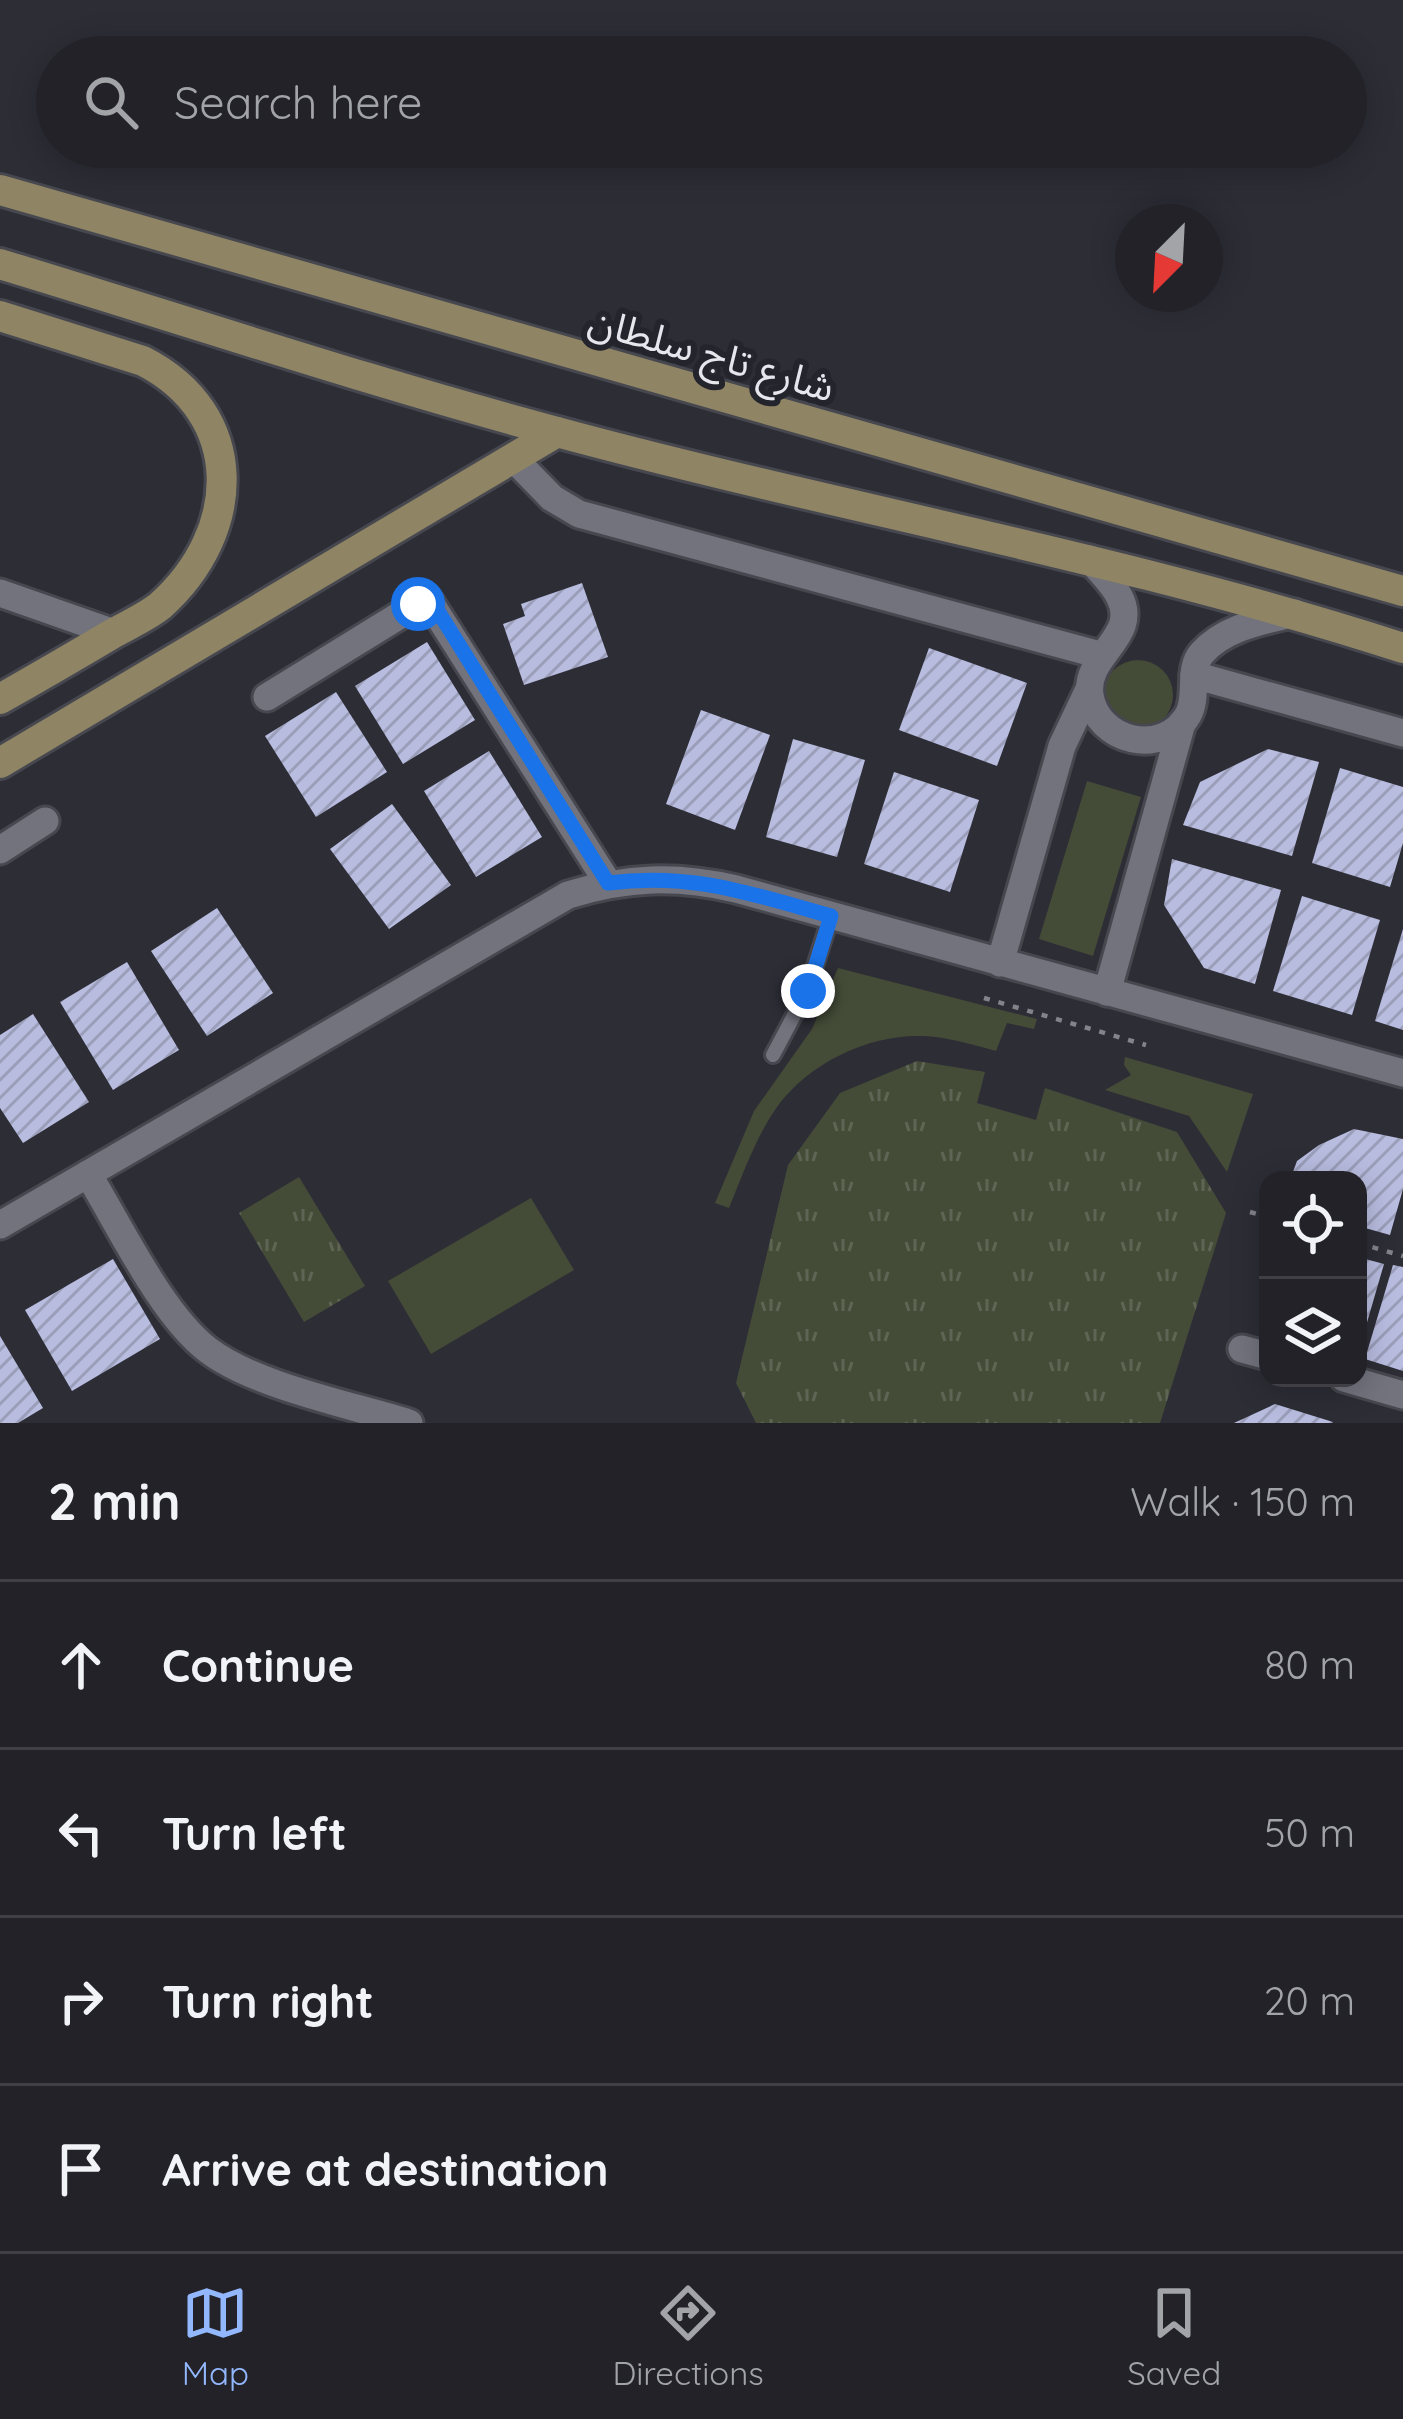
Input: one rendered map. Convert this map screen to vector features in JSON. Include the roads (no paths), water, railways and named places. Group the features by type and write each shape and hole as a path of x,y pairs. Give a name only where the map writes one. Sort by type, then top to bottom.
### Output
{"main road":[{"name":"شارع تاج سلطان","path":"0,190 1403,591"},
{"path":"0,264 557,432 1090,559 1295,613 1403,648"},
{"path":"0,316 143,361 183,386 211,425 223,471 221,495 199,558 156,609 0,699"},
{"path":"0,764 557,432"}],"street":[{"path":"515,460 569,511 1100,655"},
{"path":"1000,963 1062,746 1100,655 1117,639 1125,618 1120,597 1090,559"},
{"path":"0,593 114,633"},
{"path":"267,697 418,604 431,604 608,883"},
{"path":"1107,992 1182,723 1192,705 1199,655 1220,638 1295,613"},
{"path":"1194,675 1403,733"},
{"path":"1089,689 1096,715 1129,740 1158,739 1182,723"},
{"path":"0,850 45,821"},
{"path":"0,1225 568,896 608,883 651,877 694,880 1403,1073"},
{"path":"88,1174 170,1308 210,1351 262,1377 410,1423"},
{"path":"1367,1385 1403,1395"}],"lane":[{"path":"773,1055 808,991 831,916"}]}
